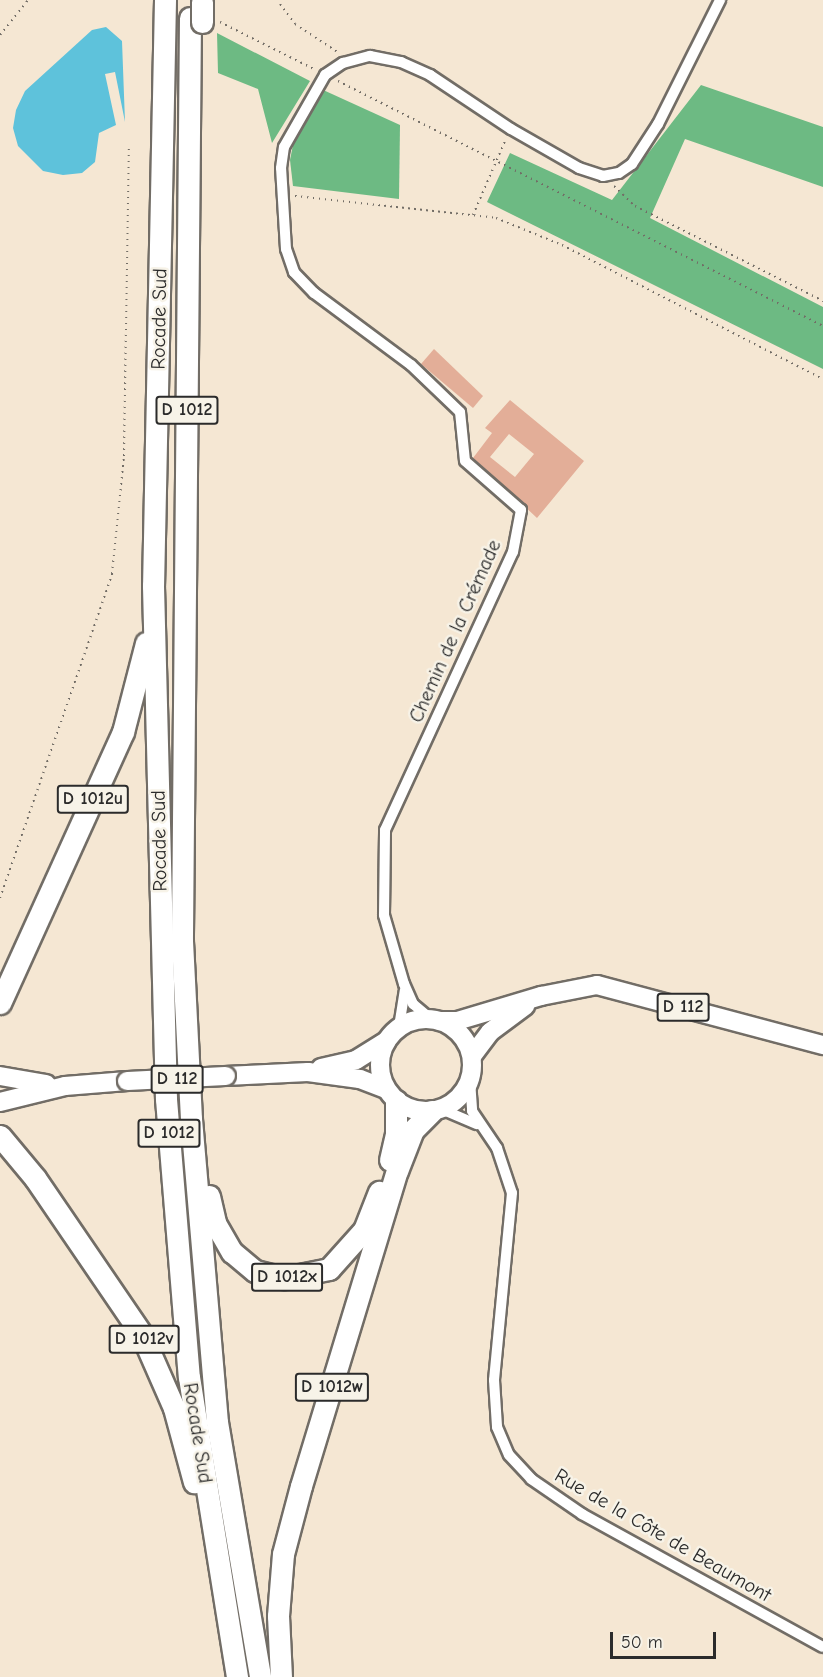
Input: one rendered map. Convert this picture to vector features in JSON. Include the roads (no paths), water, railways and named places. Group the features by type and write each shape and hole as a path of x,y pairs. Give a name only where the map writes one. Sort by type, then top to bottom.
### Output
{"highway":[{"name":"Rocade Sud","path":"165,3 153,585 166,1099 189,1377 237,1677"},
{"name":"Rocade Sud","path":"199,10 198,69 191,91 180,853 191,1119 218,1422 260,1677"},
{"name":"D 1012u","path":"0,1003 123,732 143,662 153,585"},
{"name":"D 1012x","path":"191,1119 214,1223 232,1252 255,1271 284,1278 329,1269 364,1230 389,1166 396,1134 391,1095"},
{"name":"D 1012w","path":"281,1677 278,1616 283,1554 300,1486 397,1171 413,1130 437,1110"},
{"name":"D 1012v","path":"0,1136 16,1151 92,1260 152,1354 174,1408 220,1576"}],"main road":[{"name":"D 112","path":"436,1020 457,1021 542,996 597,986 823,1045"},
{"name":"D 112","path":"472,1056 502,1022 542,996"},
{"path":"436,1020 461,1034 472,1056 470,1080 464,1092 437,1110 413,1110 391,1095 379,1065 386,1041 399,1027 436,1020"},
{"name":"D 112","path":"308,1072 356,1059 386,1041"},
{"name":"D 112","path":"0,1102 65,1086 308,1072 360,1079 391,1095"},
{"name":"D 112","path":"0,1076 65,1086"}],"street":[{"name":"Chemin de la Crémade","path":"404,984 384,915 385,830 513,552 521,510 465,461 460,412 411,365 315,293 294,272 286,256 281,168 284,147 326,75 350,60 381,57 416,68 511,129 579,168 603,176 619,173 632,164 653,132 720,0"},
{"path":"404,984 413,1004 436,1020"},
{"path":"399,1027 405,1008 404,984"},
{"name":"Rue de la Côte de Beaumont","path":"470,1080 469,1097 477,1124 497,1148 512,1193 494,1380 497,1426 508,1455 531,1479 582,1514 823,1647"},
{"name":"Rue de la Côte de Beaumont","path":"437,1110 477,1124"}],"water":[{"path":"106,27 122,41 125,122 115,72 105,74 116,125 99,133 95,162 82,173 63,175 43,171 18,146 13,128 16,110 25,91 92,30"}]}
